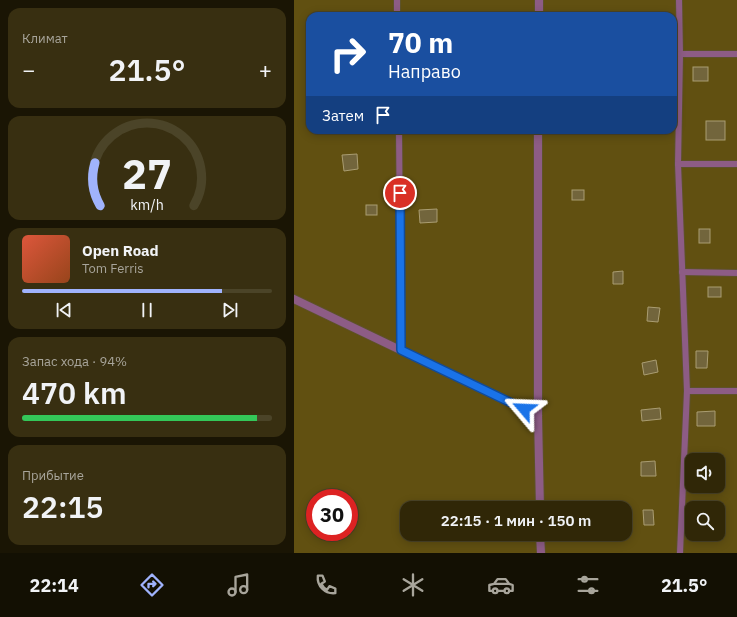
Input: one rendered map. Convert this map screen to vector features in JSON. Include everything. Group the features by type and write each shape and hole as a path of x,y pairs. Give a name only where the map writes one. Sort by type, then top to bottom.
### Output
{"street":[{"path":"539,0 539,12"},
{"path":"538,134 538,416 540,501"},
{"path":"294,299 538,416"},
{"path":"540,541 541,553"}],"lane":[{"path":"397,0 397,12"},
{"path":"679,0 680,54 678,164 687,391 680,553"},
{"path":"680,54 737,54"},
{"path":"399,134 401,350"},
{"path":"678,164 737,164"},
{"path":"682,272 737,273"},
{"path":"687,391 737,391"}],"shaded area":[{"path":"294,0 737,0 737,553 294,553"}],"building":[{"path":"693,67 708,67 708,81 693,81"},
{"path":"706,121 725,121 725,140 706,140"},
{"path":"357,154 358,169 344,171 342,155"},
{"path":"572,190 584,190 584,200 572,200"},
{"path":"366,205 377,205 377,215 366,215"},
{"path":"437,209 437,222 420,223 419,210"},
{"path":"699,229 710,229 710,243 699,243"},
{"path":"623,271 623,284 613,284 613,272"},
{"path":"708,287 721,287 721,297 708,297"},
{"path":"648,307 660,308 658,322 647,321"},
{"path":"696,351 708,351 707,368 696,368"},
{"path":"656,360 658,372 644,375 642,363"},
{"path":"660,408 661,419 642,421 641,410"},
{"path":"715,411 715,426 697,426 697,412"},
{"path":"655,461 656,476 641,476 641,462"},
{"path":"643,510 653,510 654,525 644,525"}],"route":[{"path":"400,193 401,350 524,409"}]}
